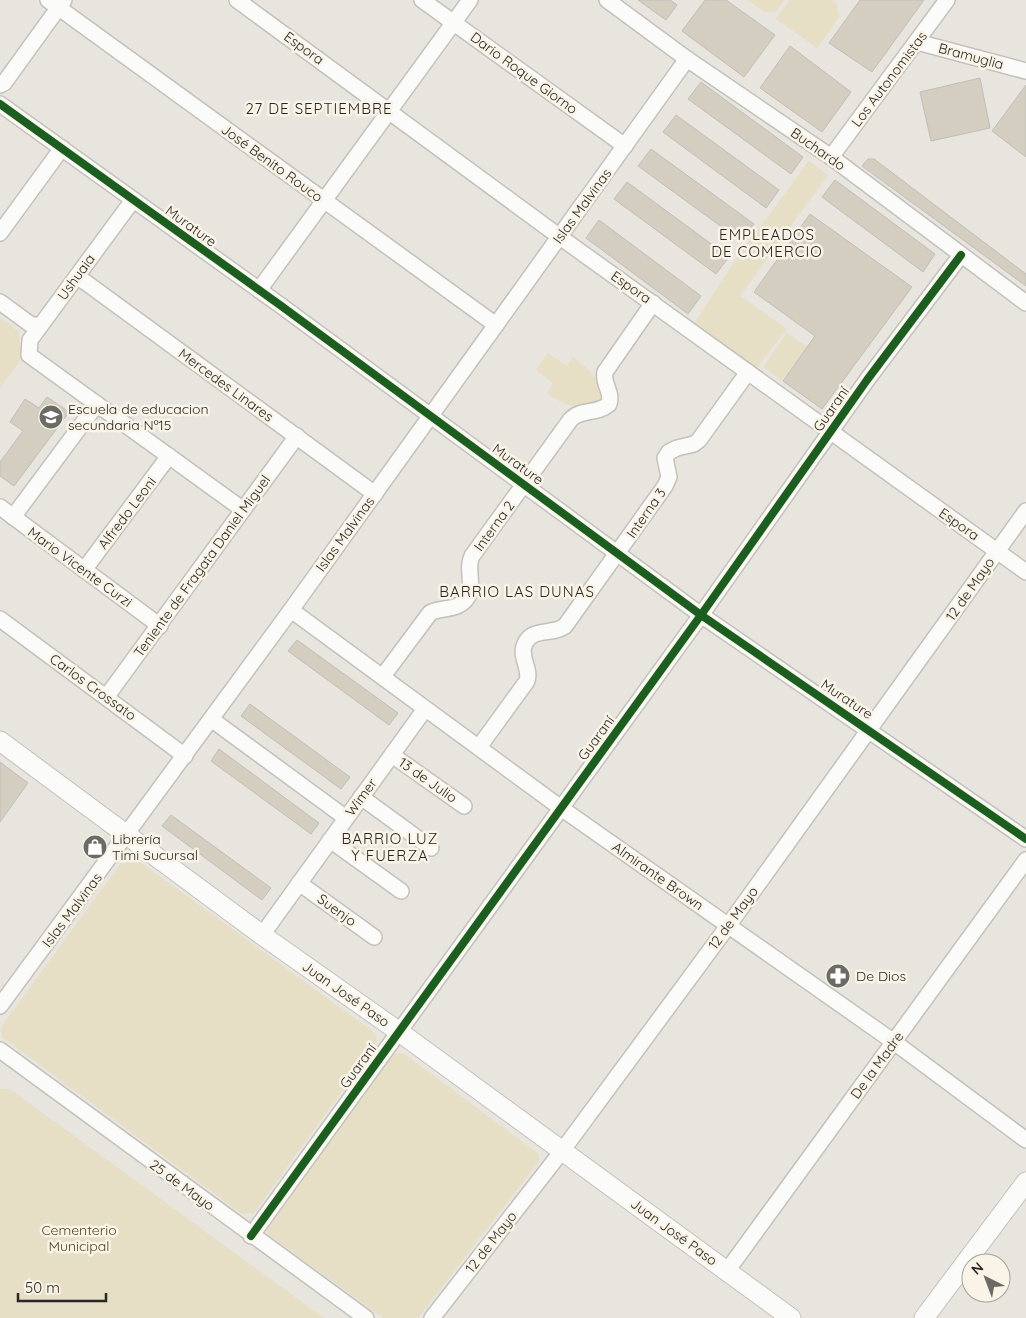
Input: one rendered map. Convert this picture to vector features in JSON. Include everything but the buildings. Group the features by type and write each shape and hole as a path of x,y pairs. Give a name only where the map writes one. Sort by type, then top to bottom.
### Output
{"main road":[{"name":"Juan José Paso","path":"0,740 262,935 398,1031 791,1318"},
{"path":"924,1318 1026,1182"}],"street":[{"name":"Espora","path":"237,0 830,433 1026,572"},
{"name":"Dario Roque Giorno","path":"422,0 625,146"},
{"path":"259,290 470,0"},
{"name":"Buchardo","path":"607,0 687,59 831,157 1026,303"},
{"name":"Los Autonomistas","path":"831,157 947,0"},
{"path":"0,85 4,83 57,2"},
{"name":"José Benito Rouco","path":"57,2 324,201 496,325"},
{"name":"Bramuglia","path":"917,42 1026,71"},
{"name":"Islas Malvinas","path":"0,1006 291,610 687,59"},
{"name":"Murature","path":"0,104 259,290 618,552 701,615 870,729 1026,839"},
{"path":"0,233 62,148"},
{"name":"Ushuaia","path":"97,404 31,358 29,355 30,340 134,200"},
{"name":"Guaraní","path":"251,1236 701,615 830,433 961,255"},
{"name":"Mercedes Linares","path":"77,276 374,494"},
{"path":"0,302 30,324 40,326"},
{"name":"Interna 2","path":"382,676 430,613 460,605 466,598 472,584 468,568 472,556 575,415 599,411 609,404 610,392 605,379 606,372 653,303"},
{"name":"Interna 3","path":"479,747 527,681 529,675 523,654 526,642 539,632 556,631 565,626 668,481 665,458 669,452 699,440 748,372"},
{"path":"13,517 97,404 242,509"},
{"name":"Teniente de Fragata Daniel Miguel","path":"107,696 297,436"},
{"name":"Alfredo Leoni","path":"84,570 169,456"},
{"name":"Mario Vicente Curzi","path":"0,507 160,626"},
{"name":"12 de Mayo","path":"432,1318 562,1151 728,926 1026,511"},
{"name":"Almirante Brown","path":"291,610 560,808 894,1042 1026,1140"},
{"name":"Carlos Crossato","path":"0,619 107,696 185,756"},
{"name":"Wimer","path":"262,935 425,709"},
{"path":"211,720 346,818"},
{"name":"13 de Julio","path":"392,755 464,806"},
{"path":"361,797 431,848"},
{"path":"330,840 401,891"},
{"name":"De la Madre","path":"727,1270 1026,860"},
{"name":"Suenjo","path":"299,882 374,936"},
{"name":"25 de Mayo","path":"0,1050 251,1236 366,1318"}],"green space":[{"path":"747,0 784,0 776,12 764,12"},
{"path":"790,0 832,0 837,4 839,17 817,48 776,19"},
{"path":"809,161 828,175 740,296 787,329 756,369 694,324 730,268"},
{"path":"0,318 18,331 22,358 0,388"},
{"path":"787,333 807,347 782,380 763,367"},
{"path":"548,353 567,366 573,357 584,366 598,382 602,395 601,402 585,406 573,406 547,393 553,383 536,370"},
{"path":"136,859 375,1033 377,1042 254,1213 242,1214 2,1037 1,1027 121,863"},
{"path":"403,1053 539,1154 539,1161 418,1318 383,1318 269,1235 267,1228 394,1054"},
{"name":"Cementerio Municipal","path":"0,1089 10,1089 324,1318 0,1318"}],"cycle path":[{"path":"0,104 280,305 701,615 1026,839"},
{"path":"251,1236 701,615 867,380 961,255"}],"place":[{"name":"Escuela de educacion secundaria Nº15","path":"51,417"},
{"name":"Librería Timi Sucursal","path":"95,847"},
{"name":"De Dios","path":"838,976"}],"district":[{"name":"27 DE SEPTIEMBRE","path":"319,108"},
{"name":"EMPLEADOS DE COMERCIO","path":"767,242"},
{"name":"BARRIO LAS DUNAS","path":"517,591"},
{"name":"BARRIO LUZ Y FUERZA","path":"390,846"}]}
